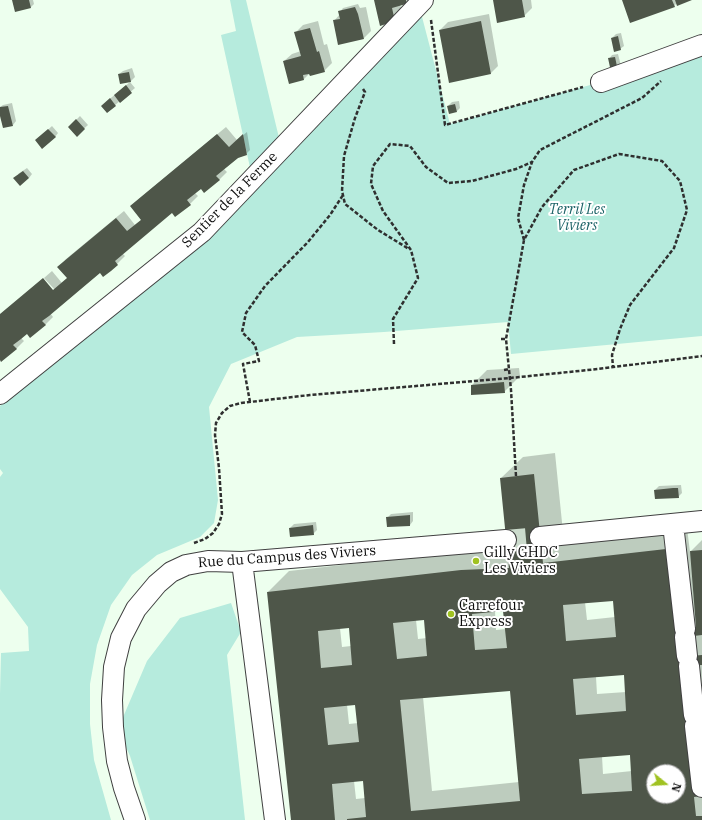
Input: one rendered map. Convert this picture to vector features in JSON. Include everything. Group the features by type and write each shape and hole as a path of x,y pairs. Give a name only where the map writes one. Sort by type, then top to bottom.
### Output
{"street":[{"name":"Sentier de la Ferme","path":"0,394 202,232 353,73 427,9"},
{"path":"601,82 702,45"},
{"path":"540,537 702,521"},
{"path":"673,524 702,787"},
{"name":"Rue du Campus des Viviers","path":"135,820 117,761 113,727 112,700 114,667 121,638 136,609 157,584 171,572 186,565 208,560 242,562 506,540"},
{"path":"242,562 275,820"}],"path":[{"path":"427,9 446,125 601,82"},
{"path":"524,240 518,218 524,185 532,162 540,150 642,98 677,68 672,56"},
{"path":"353,73 365,92 355,118 344,156 342,191 345,204 378,230 411,250"},
{"path":"394,344 393,319 418,278 411,250 383,211 371,184 373,166 390,144 410,146 426,167 448,183 472,181 516,169 532,162"},
{"path":"516,476 506,339 524,240 542,207 574,170 619,154 662,161 680,181 687,210 674,248 630,305 620,329 612,356 612,367"},
{"path":"250,402 243,364 259,361 255,345 242,332 246,313 265,286 308,242 330,215 343,195"},
{"path":"501,339 506,339"},
{"path":"213,533 219,524 222,514 215,435 216,423 222,413 230,406 241,403 310,395 510,378 702,356"},
{"path":"504,370 509,369"}],"green space":[{"path":"230,0 246,0 280,142 251,172 221,35 236,31"},
{"name":"Terril Les Viviers","path":"421,13 450,124 601,82 702,48 702,336 511,354 508,322 297,337 231,364 209,407 218,500 214,523 200,537 157,555 132,575 111,605 97,645 90,684 90,724 94,760 111,820 0,820 1,653 29,651 28,627 0,589 0,477 3,473 0,469 0,406 216,228"},
{"path":"231,603 241,632 227,655 245,820 150,820 130,756 118,729 147,661 180,618"}],"building":[{"path":"12,0 29,0 31,8 15,12"},
{"path":"374,0 406,0 406,4 392,8 395,21 380,26"},
{"path":"493,0 522,0 525,17 497,23"},
{"path":"622,0 672,0 675,7 630,23"},
{"path":"675,0 692,0 677,6"},
{"path":"355,7 364,39 338,45 333,20 340,19 338,11"},
{"path":"481,21 491,74 449,83 439,30"},
{"path":"310,28 325,72 310,76 309,74 303,75 304,80 289,84 283,61 301,56 294,32"},
{"path":"618,36 621,50 614,52 611,38"},
{"path":"615,57 618,71 611,72 608,58"},
{"path":"129,72 131,82 120,84 118,74"},
{"path":"126,85 132,93 120,103 114,95"},
{"path":"110,98 116,106 107,113 101,106"},
{"path":"455,104 457,112 449,114 447,106"},
{"path":"8,106 13,126 3,128 0,116 0,107"},
{"path":"76,119 85,129 77,137 68,127"},
{"path":"48,129 56,137 42,149 35,140"},
{"path":"217,134 229,147 243,134 247,155 238,158 216,176 220,180 204,193 201,189 187,200 191,205 175,217 172,213 115,261 118,265 111,271 103,277 100,273 42,321 46,325 30,338 27,334 13,345 17,349 1,362 0,314 43,278 53,290 67,278 57,267 116,218 127,231 141,220 130,206"},
{"path":"23,171 29,178 20,186 13,178"},
{"path":"504,382 505,393 471,395 471,385"},
{"path":"534,474 543,563 666,549 676,629 696,627 690,551 702,550 702,635 677,638 678,657 702,655 702,665 679,666 702,714 702,796 694,797 696,816 702,816 702,820 347,820 366,817 363,781 332,784 335,820 291,820 267,592 461,570 509,568 500,478","holes":["613,601 616,637 566,641 563,605","503,611 507,648 475,650 472,614","424,620 427,656 397,659 393,623","349,628 352,665 321,668 318,631","624,675 626,711 576,715 573,679","510,691 520,801 411,811 400,700","355,705 359,742 328,745 324,708","630,755 632,791 582,794 579,759"]},
{"path":"678,488 679,498 655,499 654,490"},
{"path":"410,515 410,526 387,527 386,517"},
{"path":"313,525 314,535 290,537 289,528"}],"tunnel":[{"path":"506,540 540,537"}],"place":[{"name":"Gilly GHDC Les Viviers","path":"476,561"},
{"name":"Carrefour Express","path":"451,614"}]}
